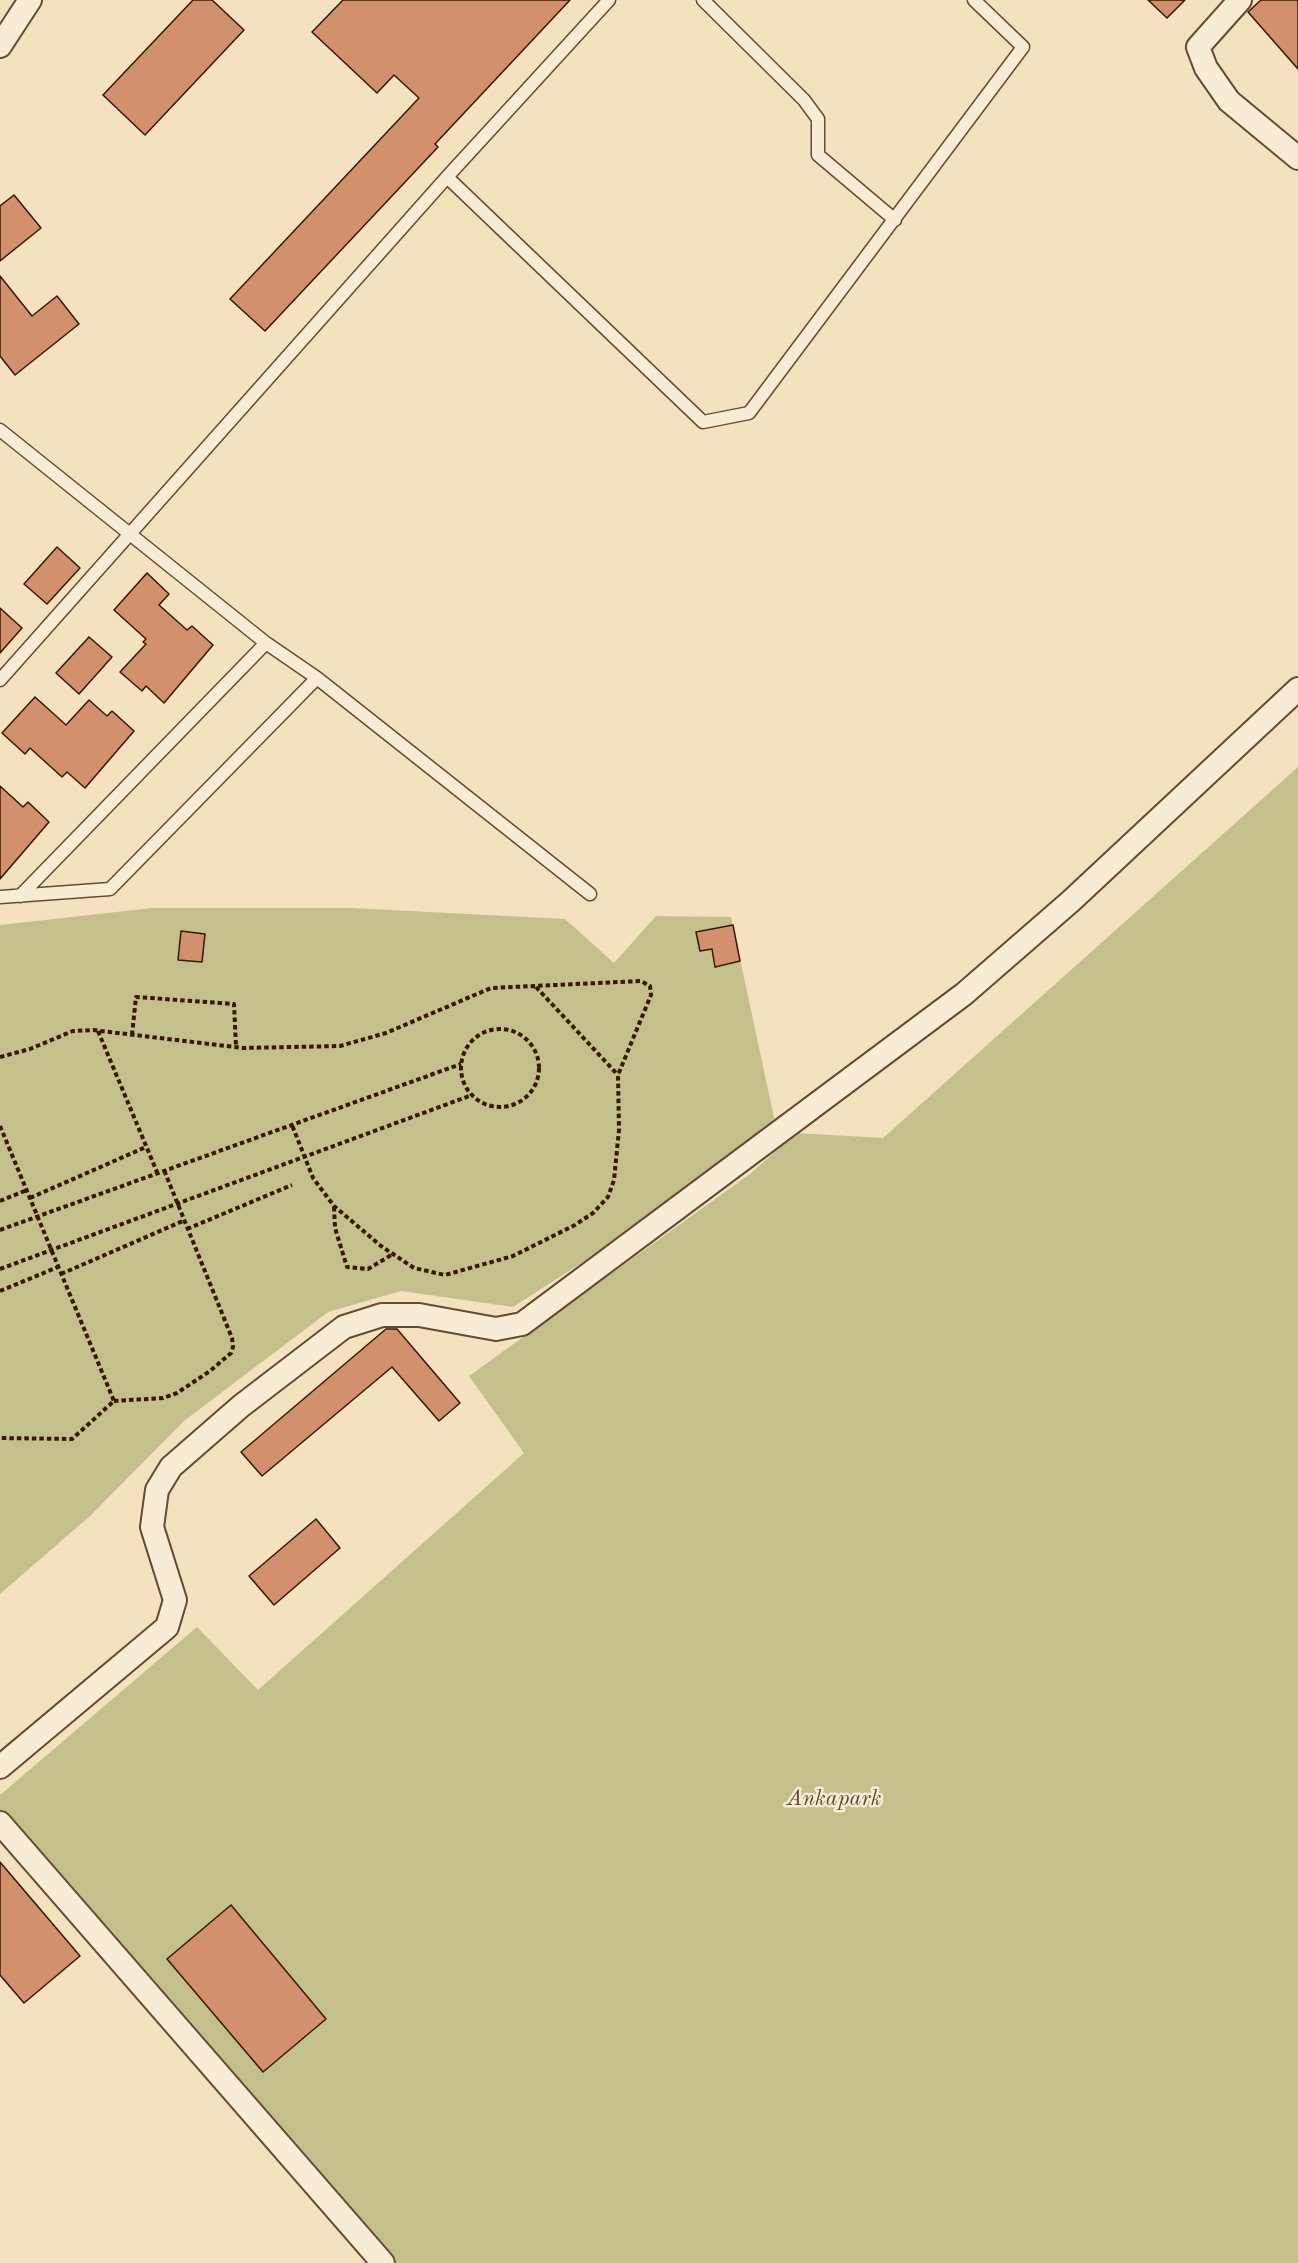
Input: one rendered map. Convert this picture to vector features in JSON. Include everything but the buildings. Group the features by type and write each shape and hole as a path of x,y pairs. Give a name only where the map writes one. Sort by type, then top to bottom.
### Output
{"street":[{"path":"0,46 30,0"},
{"path":"1240,0 1198,47 1206,68 1229,101 1298,158"},
{"path":"0,1767 167,1627 175,1600 152,1527 157,1490 171,1467 241,1406 344,1327 382,1315 419,1315 496,1329 522,1324 964,993 1071,901 1298,689"},
{"path":"0,1823 383,2263"}],"lane":[{"path":"0,680 128,533 609,0"},
{"path":"703,0 804,100 818,119 818,154 895,220"},
{"path":"447,177 703,422 749,413 1023,47 974,0"},
{"path":"0,430 266,643 316,678 590,894"},
{"path":"20,896 266,643"},
{"path":"0,897 110,889 316,678"}],"path":[{"path":"0,1057 30,1050 73,1031 98,1030 236,1047 340,1046 386,1033 491,988 647,982 651,994 618,1075 619,1130 615,1180 608,1197 593,1213 513,1256 445,1275 414,1268 334,1206 321,1191 292,1125"},
{"path":"535,986 618,1075"},
{"path":"132,1035 136,997 234,1004 236,1047"},
{"path":"497,1028 523,1035 532,1045 538,1058 539,1071 536,1084 527,1095 516,1103 503,1107 489,1105 472,1095 462,1078 461,1064 464,1051 472,1040 483,1032 497,1028"},
{"path":"98,1030 157,1172"},
{"path":"0,1230 461,1064"},
{"path":"0,1269 472,1095"},
{"path":"0,1126 114,1401"},
{"path":"30,1198 146,1147"},
{"path":"0,1438 72,1439 114,1401 163,1398 177,1393 231,1353 232,1338 164,1170"},
{"path":"187,1229 292,1185"},
{"path":"0,1201 27,1190"},
{"path":"334,1206 334,1228 348,1267 368,1269 393,1254"},
{"path":"61,1274 183,1221"},
{"path":"0,1292 58,1267"}],"green space":[{"name":"Ankapark","path":"1298,767 1298,2263 392,2263 0,1834 0,1795 197,1627 258,1690 524,1453 469,1376 750,1174 796,1133 883,1138"},
{"path":"152,908 352,908 565,919 614,963 656,916 731,917 775,1122 586,1260 513,1307 401,1291 328,1312 184,1421 90,1516 0,1594 0,925"}]}
